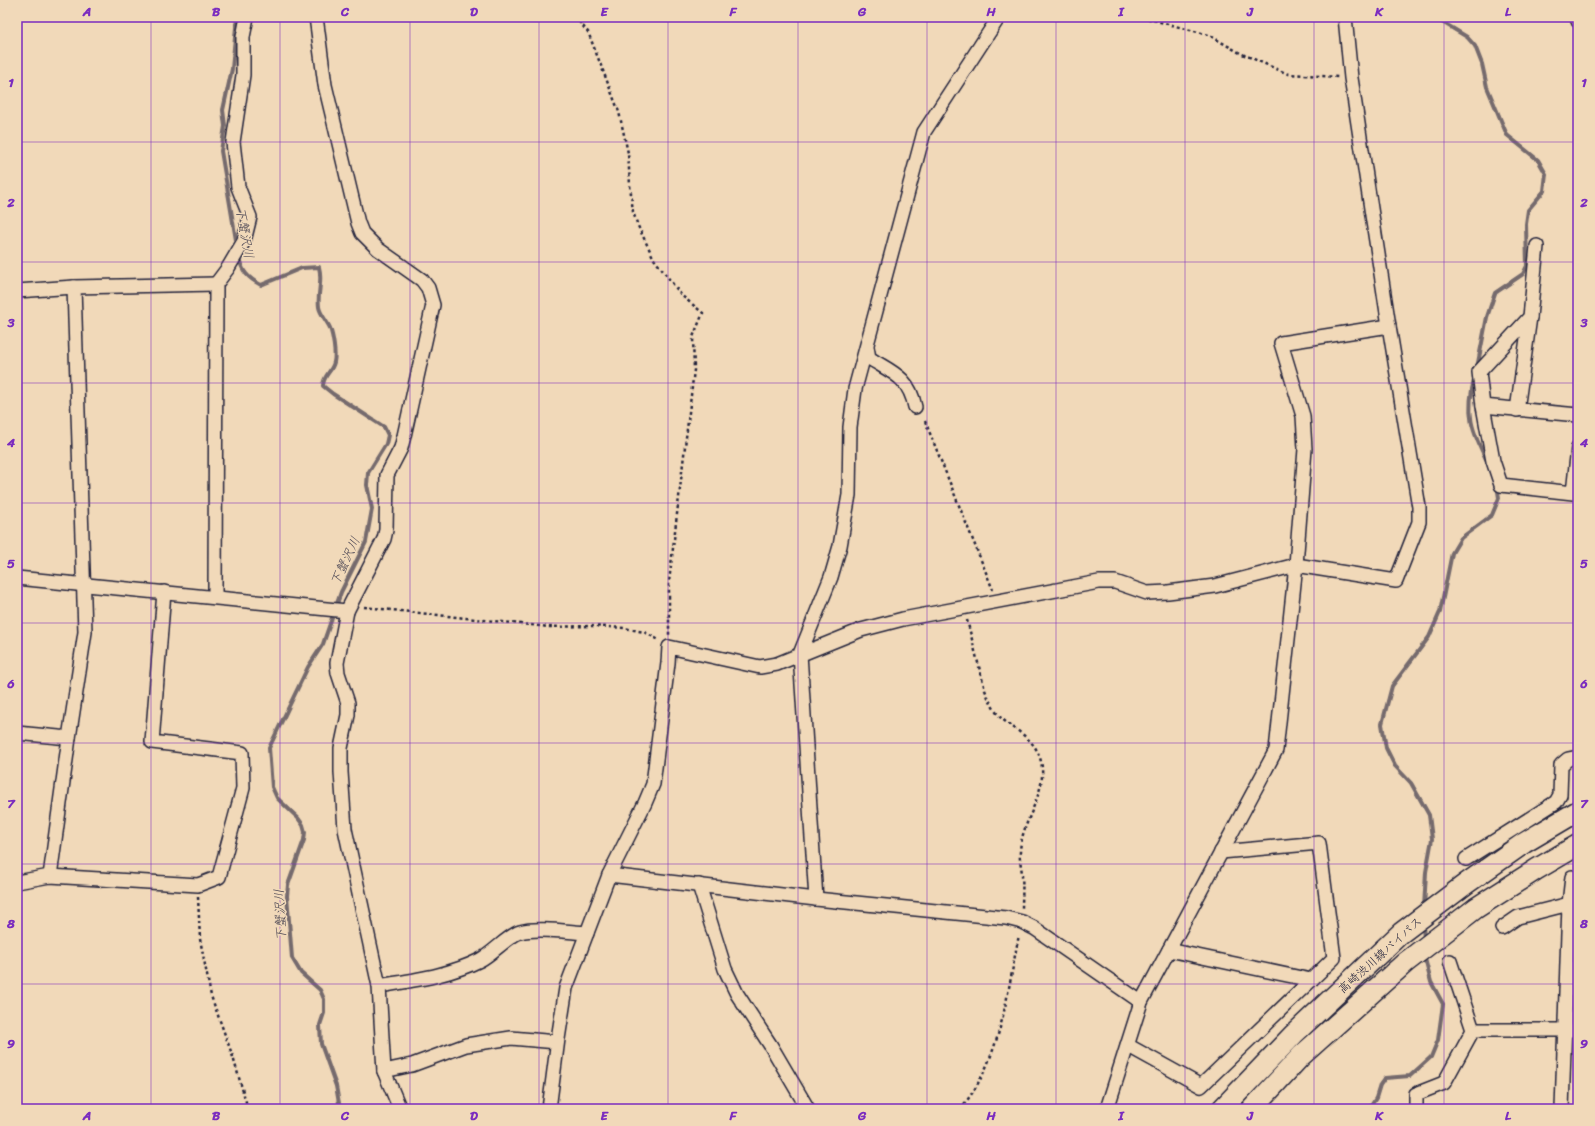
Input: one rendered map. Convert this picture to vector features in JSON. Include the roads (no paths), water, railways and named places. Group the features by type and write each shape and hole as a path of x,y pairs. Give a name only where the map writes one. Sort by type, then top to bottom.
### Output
{"main road":[{"name":"高崎渋川線バイパス","path":"1222,1109 1294,1034 1401,934 1467,883 1524,843 1578,811"},
{"name":"高崎渋川線バイパス","path":"1252,1109 1301,1056 1406,962 1476,908 1537,868 1578,845"}],"street":[{"path":"215,597 216,284 228,268 244,241 250,217 238,187 232,142 243,76 243,37 246,17"},
{"path":"316,17 325,85 358,223 362,233 378,249 422,280 428,288 433,305 401,448 387,475 386,530 384,539 348,608 337,662 338,673 348,703 348,715 341,748 345,829 379,986 384,1072 400,1109"},
{"path":"816,898 800,654 831,578 840,546 849,495 850,427 855,389 924,132 1000,17"},
{"path":"549,1109 557,1042 566,988 609,874 653,784 668,663 668,647 760,667 776,664 861,630 902,619 1099,582 1115,582 1147,593 1168,592 1215,586 1296,565 1396,581 1419,522 1419,507 1389,326 1351,78 1345,17"},
{"path":"1577,17 1578,21"},
{"path":"1517,410 1530,317 1537,246"},
{"path":"17,291 74,287 216,284"},
{"path":"50,876 69,738 86,632 74,287"},
{"path":"1530,317 1479,372 1483,406 1493,461 1501,485 1572,493 1578,447"},
{"path":"1107,1109 1141,1002 1276,750 1296,565 1305,449 1303,416 1281,343 1389,326"},
{"path":"867,347 869,358 903,379 911,391 914,407"},
{"path":"1483,406 1578,416"},
{"path":"17,578 348,608"},
{"path":"17,882 50,876 198,885 219,877 243,788 242,753 152,742 164,592"},
{"path":"17,733 69,738"},
{"path":"1466,859 1556,802 1560,795 1561,765 1568,759 1578,757"},
{"path":"1127,1045 1201,1086 1334,958 1319,843 1221,852"},
{"path":"609,874 1006,918 1022,922 1034,928 1141,1002"},
{"path":"1562,1109 1564,1030 1573,902 1572,877"},
{"path":"699,885 725,969 737,994 771,1046 808,1109"},
{"path":"1502,928 1518,917 1573,902"},
{"path":"379,986 447,973 465,967 484,957 519,932 535,930 587,933"},
{"path":"1169,950 1311,980"},
{"path":"1416,1109 1416,1094 1444,1083 1473,1030 1450,961"},
{"path":"1473,1030 1578,1030"},
{"path":"384,1072 412,1065 466,1045 511,1038 557,1042"}],"waterway":[{"name":"下蟹沢川","path":"237,17 232,69 223,110 225,126 221,151 237,246"},
{"path":"1434,17 1467,37 1475,46 1482,64 1487,87 1507,135 1538,160 1546,174 1544,191 1528,210 1526,224 1527,266 1523,274 1495,293 1487,317 1477,368"},
{"name":"下蟹沢川","path":"239,256 241,266 246,274 252,280 261,285 302,268 319,267 319,307 330,328 335,354 333,365 324,379 323,386 384,427 388,435 386,444 368,473 367,485 372,509 366,542 341,592 323,644 308,667 269,748 272,787 277,798 298,818 303,825 305,832 304,840 288,885 287,896 292,958 301,973 320,990 324,999 324,1013 320,1025 321,1044 336,1086 340,1109"},
{"path":"1475,376 1470,401 1471,421 1477,441 1488,463"},
{"path":"1424,908 1426,872 1432,839 1429,815 1411,783 1395,766 1386,748 1382,724 1392,686 1429,637 1440,612 1452,553 1461,538 1492,515 1499,498 1497,485"},
{"path":"1423,925 1424,940"},
{"path":"1369,1109 1376,1098 1380,1085 1385,1078 1410,1076 1431,1057 1438,1040 1443,1004 1431,982 1424,955"}]}
